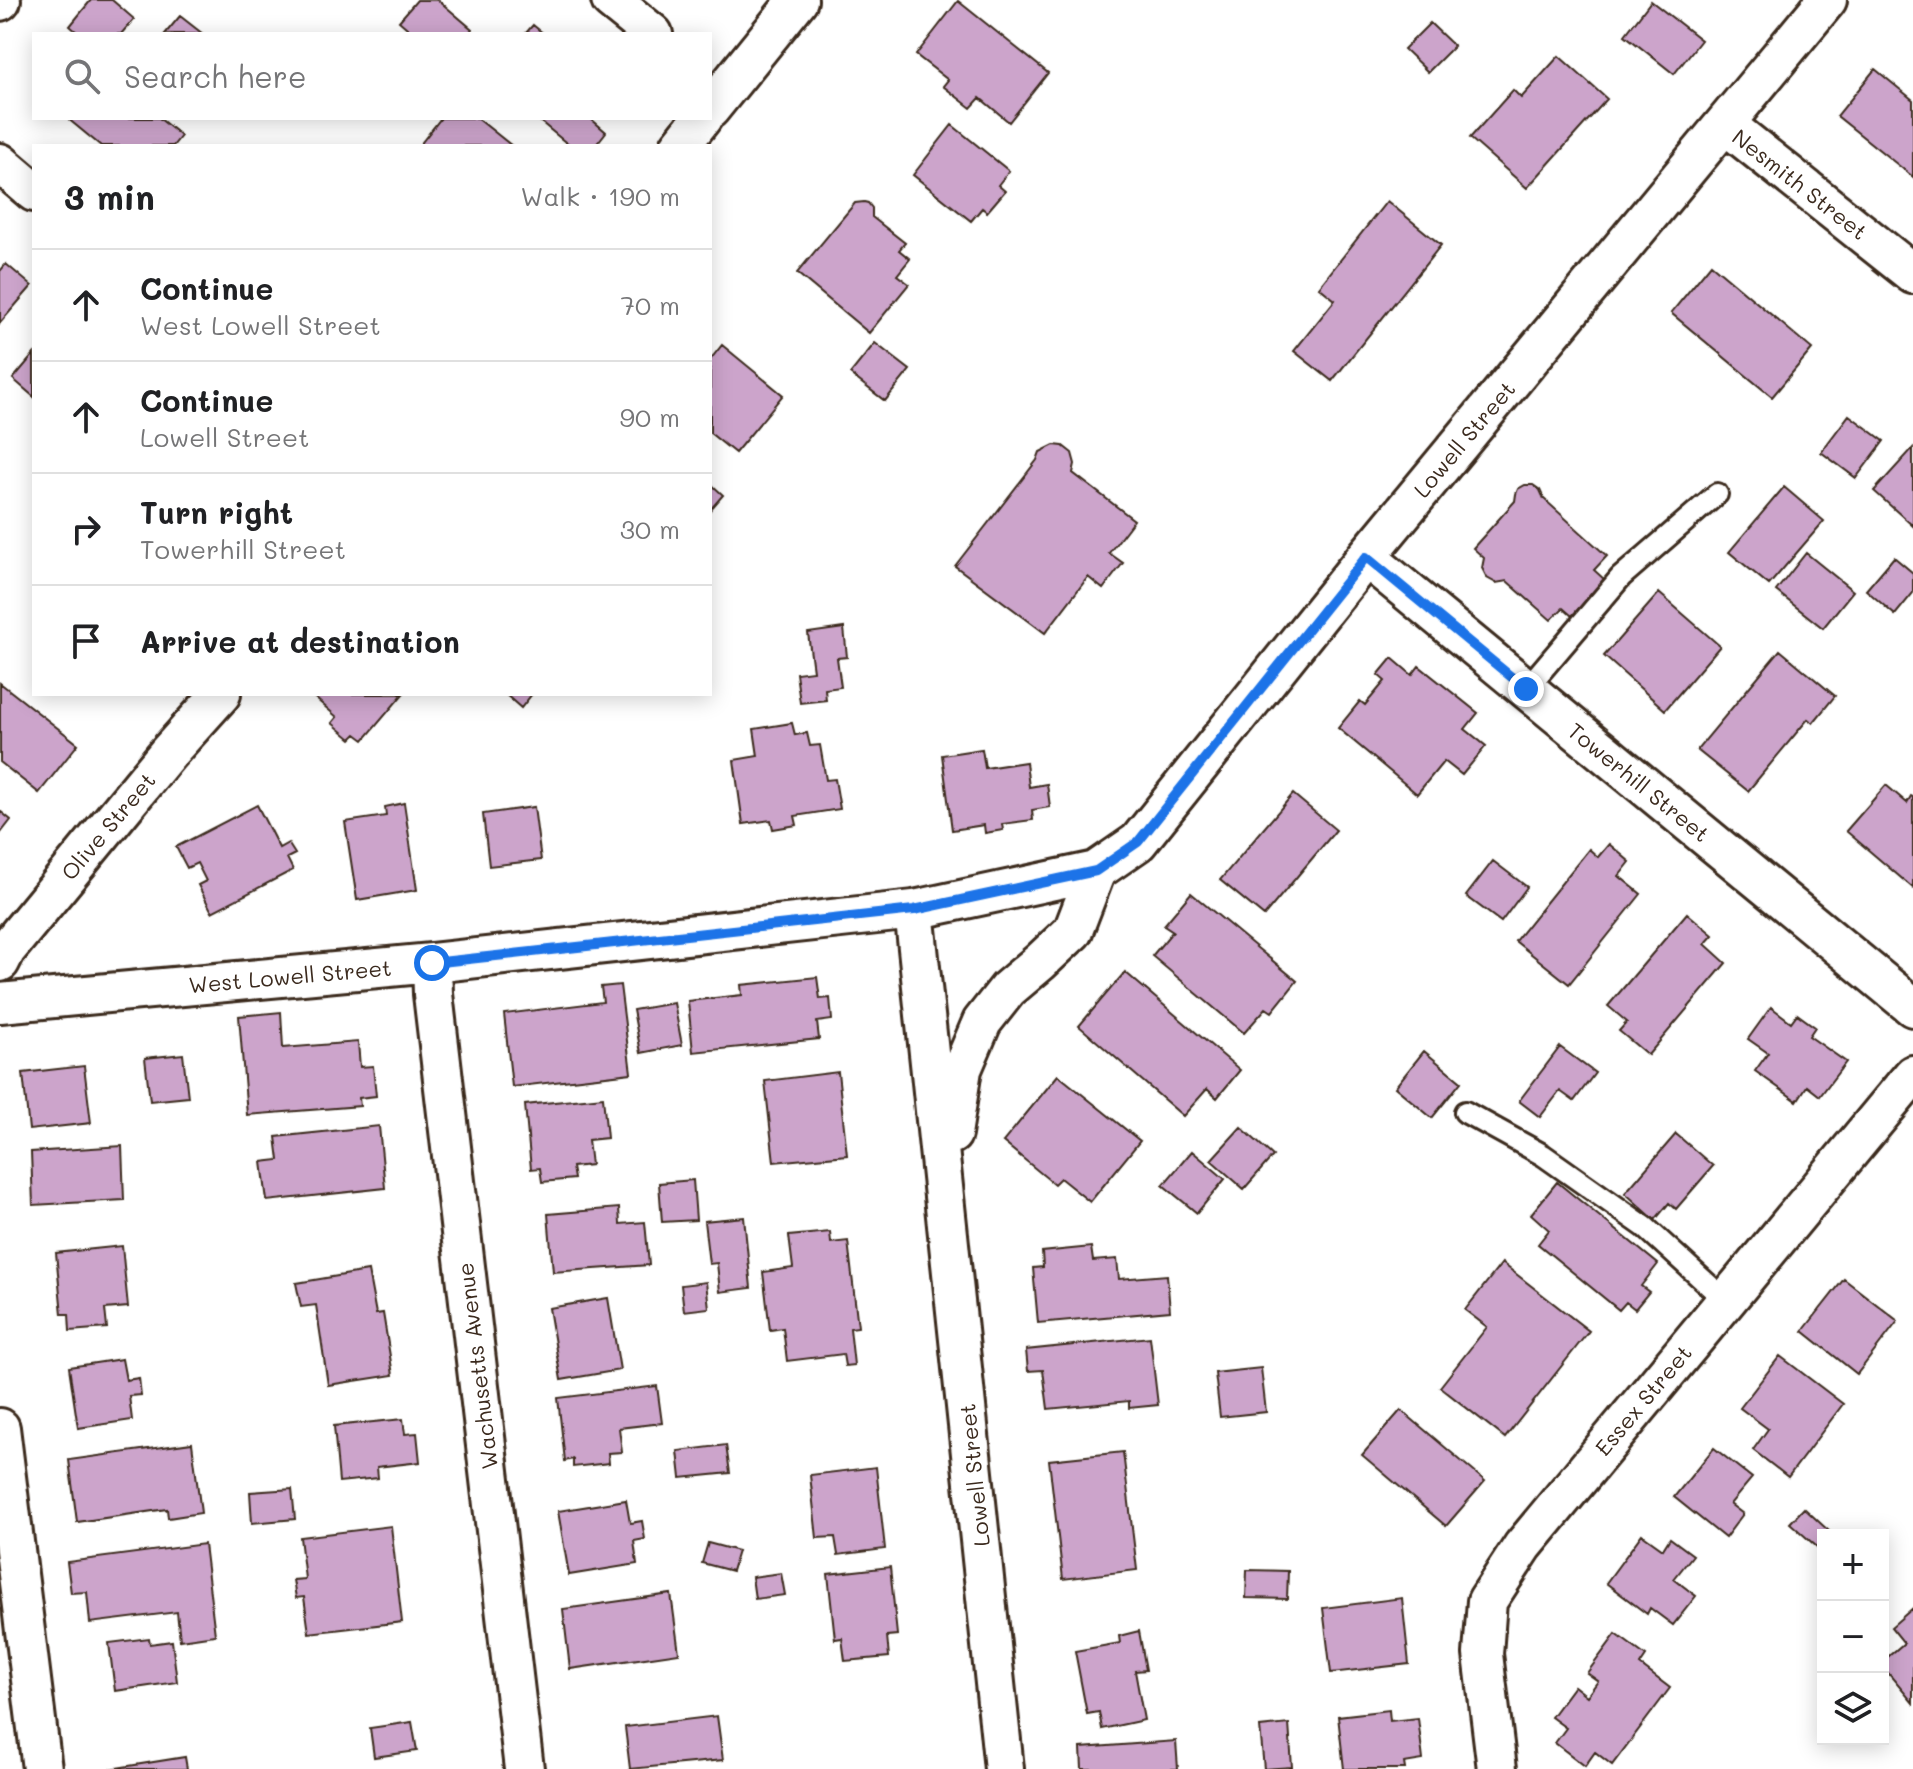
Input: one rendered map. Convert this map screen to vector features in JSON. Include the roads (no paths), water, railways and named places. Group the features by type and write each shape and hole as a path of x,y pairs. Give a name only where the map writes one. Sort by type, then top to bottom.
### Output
{"street":[{"path":"611,0 651,32"},
{"path":"712,100 798,0"},
{"name":"Lowell Street","path":"1004,1769 914,910 1096,871 1138,842 1366,557 1827,0"},
{"path":"681,144 698,120"},
{"name":"Nesmith Street","path":"1725,124 1913,274"},
{"path":"0,163 32,190"},
{"name":"Towerhill Street","path":"1366,557 1913,1007"},
{"name":"Olive Street","path":"0,962 6,950 167,754 219,696"},
{"name":"Lowell Street","path":"944,1181 962,1069 982,1022 1008,989 1073,931 1096,871"},
{"name":"West Lowell Street","path":"0,1003 432,963 914,910"},
{"name":"Wachusetts Avenue","path":"432,963 524,1769"},
{"name":"Essex Street","path":"1497,1769 1483,1654 1487,1601 1523,1546 1913,1075"},
{"path":"0,1428 42,1769"}],"lane":[{"path":"1526,689 1621,577 1717,494"},
{"path":"1465,1112 1543,1155 1645,1227 1725,1300"}]}
